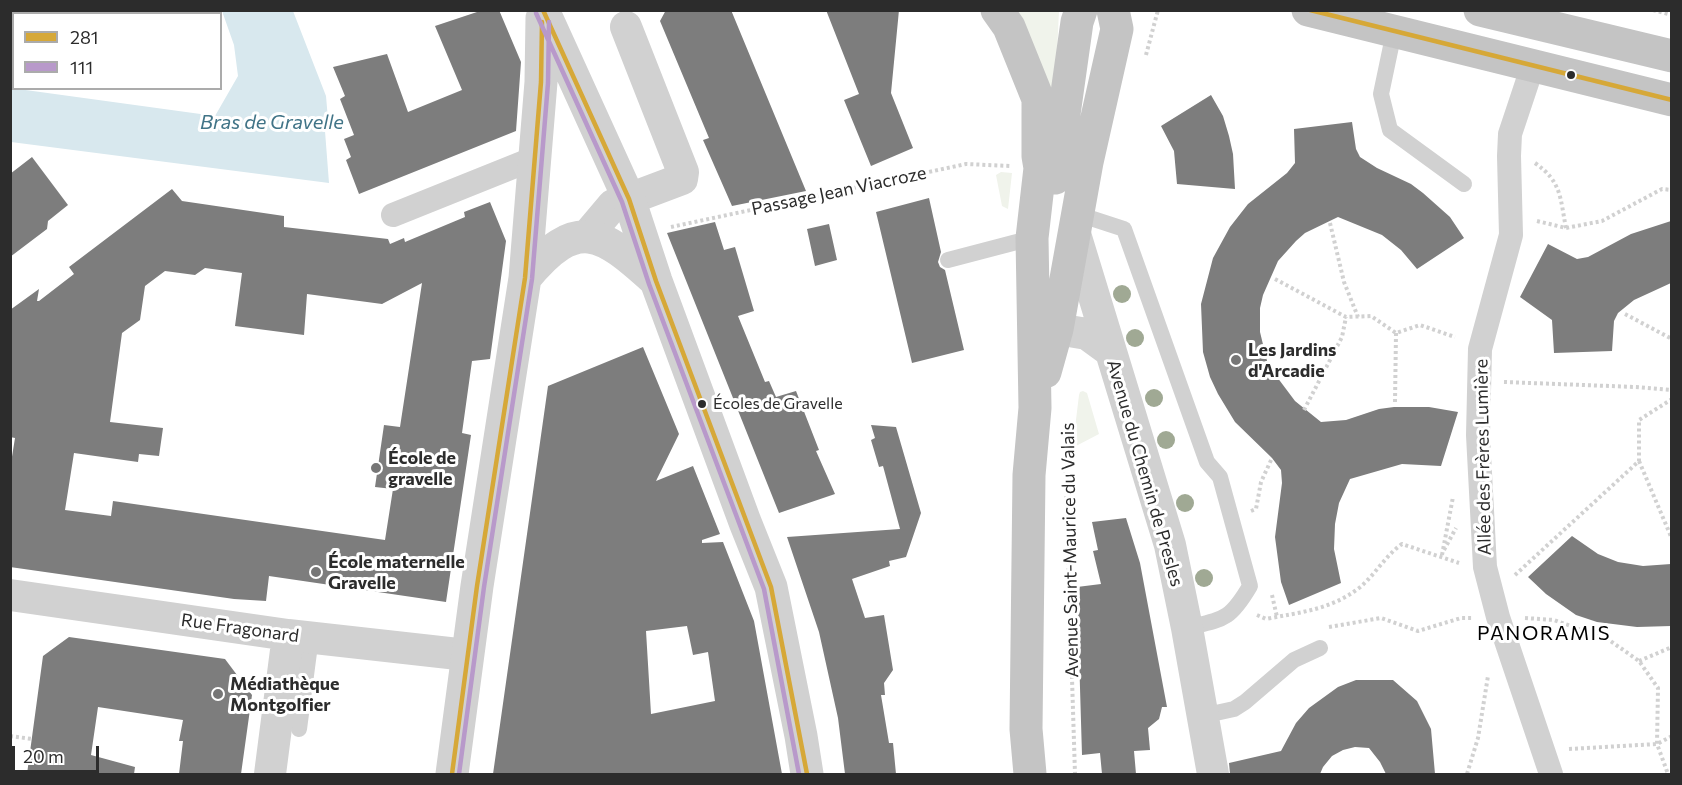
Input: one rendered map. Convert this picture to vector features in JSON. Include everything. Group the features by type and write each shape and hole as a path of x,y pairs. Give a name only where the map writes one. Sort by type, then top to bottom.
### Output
{"main road":[{"path":"997,10 1009,27 1038,99 1040,168 1032,238 1033,304"},
{"path":"1033,304 1056,171 1077,22 1081,10"},
{"name":"Avenue Saint-Maurice du Valais","path":"1035,408 1057,329 1087,162 1117,29 1113,10"},
{"path":"1308,10 1671,100"},
{"path":"1496,12 1671,56"},
{"name":"Avenue Saint-Maurice du Valais","path":"1030,774 1026,729 1029,486 1035,408 1033,304"}],"street":[{"path":"452,774 467,656 525,278 541,82 543,10"},
{"path":"543,10 629,199 656,281 771,588 807,774"},
{"path":"586,237 613,205 682,179 683,172 626,27"},
{"name":"Allée des Frères Lumière","path":"1533,65 1510,134 1511,235 1480,349 1478,435 1485,567 1498,617 1551,774"},
{"path":"393,215 535,158"},
{"name":"Avenue du Chemin de Presles","path":"1076,224 1109,350 1170,545 1213,774"},
{"path":"525,278 558,244 575,237 586,237 597,238 622,250 656,281"},
{"name":"Avenue du Chemin de Presles","path":"1057,329 1087,334 1109,350"},
{"name":"Rue Fragonard","path":"12,603 467,656"},
{"path":"270,774 299,636"}],"lane":[{"path":"1394,32 1381,94 1390,130 1464,184"},
{"path":"1076,224 1124,229 1207,462 1220,477 1250,585 1238,606 1223,619 1187,628"},
{"path":"948,260 1032,238"},
{"path":"299,636 299,729"},
{"path":"1202,717 1234,709 1294,660 1320,648"}],"path":[{"path":"1157,17 1158,10"},
{"path":"1653,10 1671,15"},
{"path":"1509,156 1534,161 1547,171 1559,188 1566,228"},
{"name":"Passage Jean Viacroze","path":"640,233 966,164 1040,168"},
{"path":"1510,215 1566,228 1602,221 1662,189 1671,190"},
{"path":"1330,223 1344,282 1358,317"},
{"path":"1275,279 1347,317 1371,316 1396,333"},
{"path":"1624,314 1671,339"},
{"path":"1304,410 1342,337 1347,317"},
{"path":"1396,333 1420,325 1448,333 1480,349"},
{"path":"1395,402 1396,333"},
{"path":"1480,381 1671,390"},
{"path":"1671,399 1639,420 1638,461 1671,539"},
{"name":"Avenue Saint-Maurice du Valais","path":"1065,450 1075,774"},
{"path":"1231,516 1256,509 1261,482 1272,458"},
{"path":"1498,617 1508,581 1638,461"},
{"path":"1238,606 1266,619 1326,608 1360,587 1390,552 1402,544 1442,555 1454,562 1485,567"},
{"path":"1326,628 1382,618 1418,631 1461,618 1498,617 1554,620 1609,640 1639,661 1658,688 1657,744 1668,774"},
{"path":"1639,661 1671,647"},
{"path":"1467,774 1478,738 1489,671"},
{"path":"10,736 32,739"},
{"path":"1542,750 1657,744 1671,736"}],"shaded area":[{"path":"1012,11 1059,11 1055,94 1047,96"},
{"path":"1001,172 1012,173 1008,209 1002,206 996,175"},
{"path":"1083,391 1087,393 1099,434 1076,446 1075,428 1079,395"}],"water":[{"name":"Bras de Gravelle","path":"222,11 293,11 326,96 329,131 325,131 329,183 11,142 11,88 12,90 215,116 238,76 234,45"}],"building":[{"path":"483,10 499,10 521,62 516,131 359,194 346,160 351,157 344,139 354,135 340,99 345,96 333,67 387,54 408,112 462,90 435,26"},
{"path":"666,10 731,10 806,191 732,206 703,140 709,138 660,21"},
{"path":"826,10 899,10 891,93 913,148 871,166 844,100 859,94"},
{"path":"1211,95 1223,116 1229,136 1233,154 1235,189 1177,184 1174,151 1161,126"},
{"name":"Les Jardins d'Arcadie","path":"1352,122 1356,149 1360,157 1411,184 1423,193 1450,217 1464,238 1417,269 1401,250 1382,235 1338,217 1305,233 1278,261 1263,295 1260,308 1260,332 1268,365 1295,401 1321,422 1346,420 1379,409 1394,407 1429,407 1458,412 1441,466 1402,464 1350,479 1339,503 1335,524 1334,549 1341,583 1289,605 1281,582 1275,537 1282,483 1281,470 1272,458 1235,422 1218,394 1210,377 1203,352 1201,304 1213,258 1230,227 1248,204 1287,173 1295,163 1294,129"},
{"path":"32,157 68,205 48,221 47,229 10,257 10,174"},
{"path":"172,189 182,201 284,216 284,227 388,239 390,244 404,238 405,242 465,217 464,212 490,202 506,241 490,359 472,361 462,433 471,435 446,602 269,576 266,601 234,599 10,567 10,469 15,438 10,437 10,310 39,289 37,301 39,301 74,274 69,267","holes":["205,268 242,273 235,326 304,335 307,294 382,304 422,283 400,427 384,425 375,487 393,489 385,540 113,501 111,516 65,510 74,453 138,462 139,454 159,456 163,428 110,422 122,333 140,320 145,286 165,271 195,275"]},
{"path":"929,198 941,252 938,262 945,270 964,350 912,363 876,212"},
{"path":"1671,221 1671,283 1634,300 1618,313 1614,321 1612,351 1554,353 1552,320 1520,297 1548,244 1577,259 1588,257 1631,234"},
{"path":"715,222 724,250 735,247 754,311 738,316 765,382 769,381 776,397 796,391 819,450 816,451 835,494 779,513 667,233"},
{"path":"829,224 837,260 815,266 807,229"},
{"path":"643,347 679,434 656,481 693,466 720,534 702,540 702,543 723,542 754,621 782,774 493,774 548,386","holes":["687,626 693,655 708,652 715,701 651,714 646,631"]},
{"path":"871,425 896,427 921,513 906,557 889,561 890,566 852,579 865,618 884,615 893,670 884,683 885,695 881,695 889,743 893,743 896,774 845,774 838,718 819,632 787,537 900,529 883,466 879,467 871,440 875,438"},
{"path":"1126,518 1140,563 1167,707 1162,707 1159,719 1148,728 1150,750 1134,751 1136,774 1102,774 1100,753 1082,755 1077,587 1101,584 1093,551 1098,550 1092,522"},
{"path":"1572,536 1598,554 1618,562 1643,566 1671,564 1671,626 1637,627 1597,622 1576,615 1546,594 1528,577"},
{"path":"69,637 225,659 252,695 241,774 179,774 183,741 179,741 183,720 98,707 91,755 135,767 134,774 27,774 43,656"},
{"path":"1356,680 1393,680 1417,701 1431,729 1435,774 1386,774 1369,748 1355,747 1332,756 1320,774 1230,774 1229,763 1281,751 1296,723 1309,708 1338,687"}],"transit line":[{"name":"281","path":"543,10 629,199 656,281 771,587 807,774"},
{"name":"281","path":"1310,10 1672,100"},
{"name":"111","path":"536,13 622,202 649,284 764,589 799,774"},
{"name":"281","path":"452,774 477,586 525,278 541,82 542,22"},
{"name":"111","path":"459,774 484,587 532,279 548,83 549,22"}],"place":[{"name":"Les Jardins d'Arcadie","path":"1236,360"},
{"name":"Écoles de Gravelle","path":"702,404"},
{"name":"École de gravelle","path":"376,468"},
{"name":"École maternelle Gravelle","path":"316,572"},
{"name":"Médiathèque Montgolfier","path":"218,694"}],"district":[{"name":"PANORAMIS","path":"1544,633"}]}
